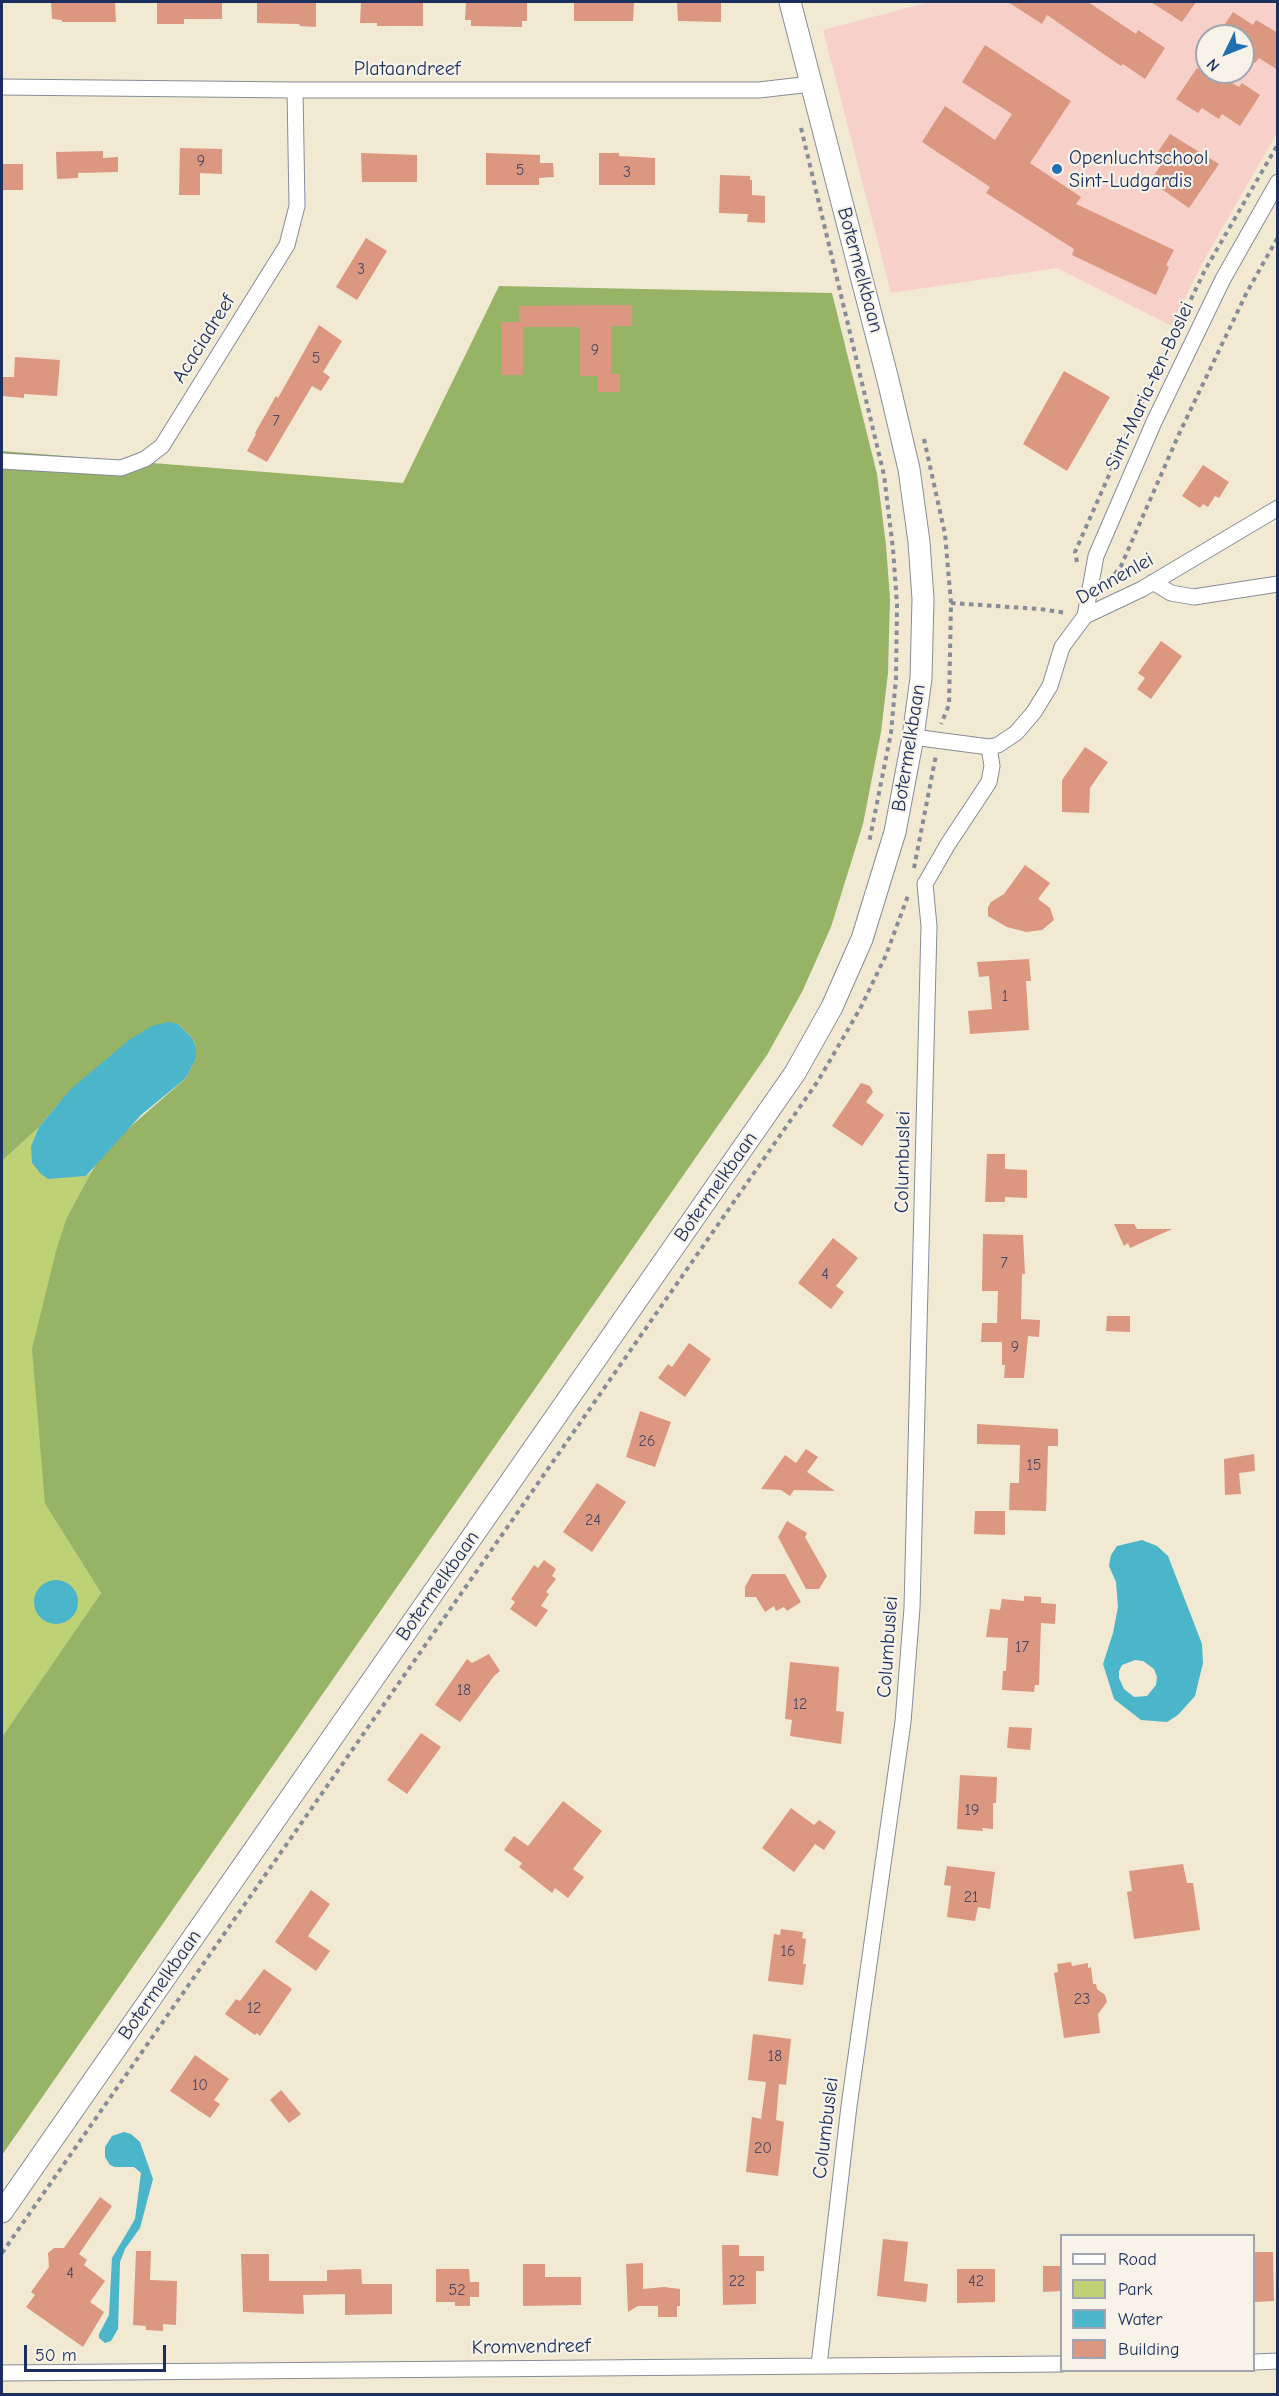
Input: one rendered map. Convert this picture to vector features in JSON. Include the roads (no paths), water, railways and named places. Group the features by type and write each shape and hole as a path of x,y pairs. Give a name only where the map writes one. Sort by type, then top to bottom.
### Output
{"main road":[{"name":"Botermelkbaan","path":"2,2212 795,1073 832,1007 862,939 895,832 913,737 921,678 923,599 919,542 909,469 802,85 790,2"}],"street":[{"name":"Plataandreef","path":"2,87 295,90 759,90 802,85"},
{"name":"Acaciadreef","path":"2,461 121,468 145,459 162,447 287,244 297,206 295,90"},
{"name":"Sint-Maria-ten-Boslei","path":"1084,616 1096,556 1154,422 1223,279 1278,182"},
{"name":"Dennenlei","path":"989,747 998,745 1016,733 1034,712 1050,686 1062,647 1084,616 1153,582 1278,508"},
{"path":"1153,582 1171,592 1194,597 1278,584"},
{"path":"913,737 989,747"},
{"name":"Columbuslei","path":"819,2365 849,2106 903,1722 911,1619 929,926 925,884 989,782 992,766 989,747"},
{"path":"1255,2362 1278,2361"},
{"name":"Kromvendreef","path":"2,2373 1060,2364"}],"water":[{"path":"168,1022 178,1024 192,1038 196,1047 196,1058 186,1078 141,1115 86,1176 48,1179 41,1174 32,1163 31,1146 39,1127 58,1104 72,1088 129,1040 152,1026"},
{"path":"1142,1540 1157,1546 1168,1556 1202,1644 1203,1663 1195,1696 1178,1715 1167,1722 1141,1720 1114,1699 1103,1664 1118,1607 1116,1582 1109,1566 1111,1555 1117,1546","holes":["1135,1660 1143,1661 1154,1669 1157,1677 1156,1685 1147,1696 1134,1697 1124,1689 1119,1678 1119,1671 1122,1665"]},
{"path":"56,1580 71,1587 78,1602 71,1617 56,1624 41,1617 34,1602 41,1587"},
{"path":"124,2132 131,2134 140,2142 153,2179 140,2228 125,2249 120,2262 118,2329 111,2341 105,2343 99,2338 99,2334 109,2315 112,2258 135,2219 141,2173 134,2167 110,2165 105,2157 105,2147 112,2136"}],"place":[{"name":"Openluchtschool Sint-Ludgardis","path":"1057,169"}]}
